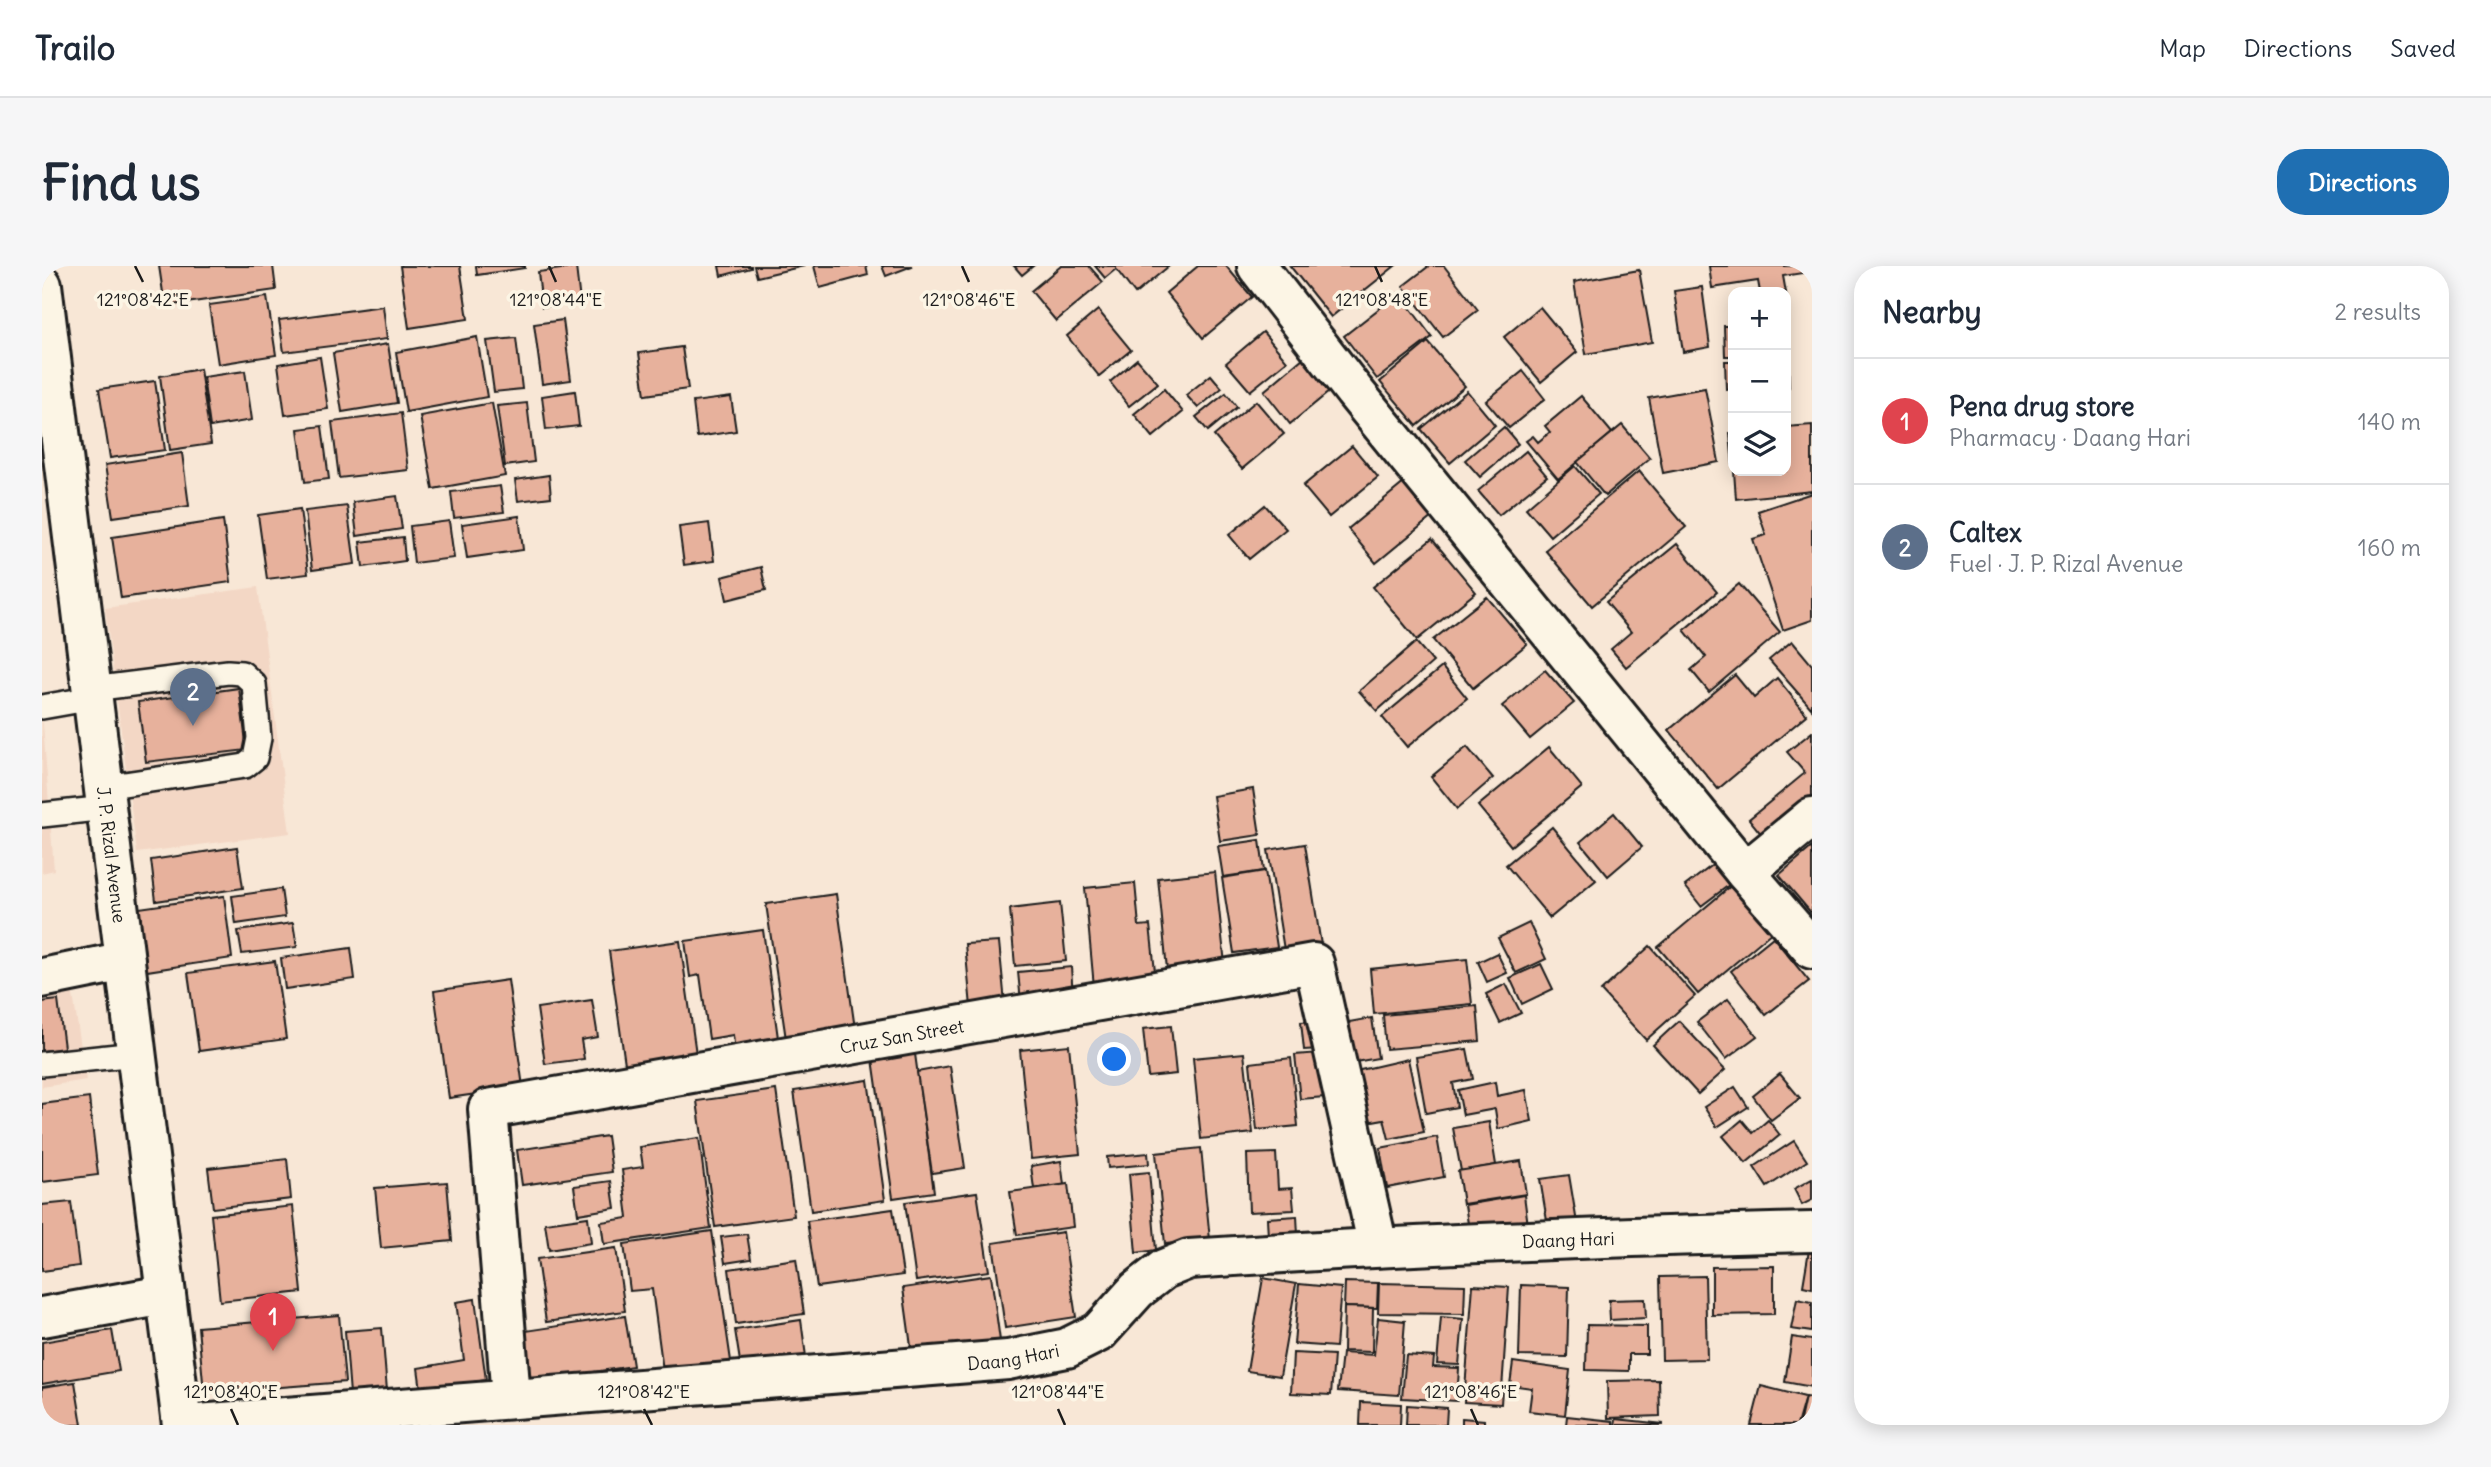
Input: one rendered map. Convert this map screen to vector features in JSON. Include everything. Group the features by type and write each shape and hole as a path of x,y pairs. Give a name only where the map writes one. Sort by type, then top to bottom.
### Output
{"street":[{"path":"1257,266 1354,391 1745,872 1812,950"},
{"name":"J. P. Rizal Avenue","path":"42,285 183,1425"},
{"path":"1745,872 1812,817"},
{"path":"42,978 125,961"},
{"name":"Cruz San Street","path":"511,1398 488,1109 1314,962 1378,1247"},
{"name":"Daang Hari","path":"183,1425 1009,1360 1067,1348 1099,1332 1137,1290 1164,1269 1189,1259 1622,1236 1812,1232"},
{"path":"42,1317 165,1295"}],"lane":[{"path":"42,707 92,694 242,673 254,684 259,738 255,758 245,766 42,815"},
{"path":"42,1064 136,1054"}],"shaded area":[{"path":"258,587 290,833 137,853 105,608"},
{"path":"42,711 54,870 42,873"},
{"path":"72,988 86,1080 42,1087 42,993"}],"building":[{"path":"159,266 273,266 276,290 165,306"},
{"path":"400,266 460,266 468,319 409,328"},
{"path":"476,266 525,266 525,268 477,275"},
{"path":"719,266 751,266 751,268 721,276"},
{"path":"754,266 804,266 757,277"},
{"path":"814,266 866,266 868,275 820,288"},
{"path":"882,266 912,266 886,276"},
{"path":"1014,266 1033,266 1022,275"},
{"path":"1061,266 1089,266 1103,282 1056,321 1031,291"},
{"path":"1095,266 1169,266 1135,294 1116,269 1105,278"},
{"path":"1198,266 1226,266 1252,297 1203,338 1166,293"},
{"path":"1290,266 1395,266 1331,317"},
{"path":"1429,266 1444,266 1478,310 1443,337 1403,286"},
{"path":"1709,266 1808,266 1809,272 1783,276 1785,287 1759,287 1758,281 1712,288"},
{"path":"576,267 580,302 542,307 538,272"},
{"path":"1639,270 1652,342 1586,354 1574,282"},
{"path":"1702,287 1710,347 1683,352 1674,291"},
{"path":"1399,293 1432,337 1377,379 1344,336"},
{"path":"267,297 276,355 218,364 209,305"},
{"path":"383,306 387,339 284,352 279,320"},
{"path":"1540,307 1577,352 1541,382 1504,337"},
{"path":"1098,310 1131,350 1099,376 1067,336"},
{"path":"563,320 571,380 542,384 534,324"},
{"path":"1724,326 1728,326 1728,356 1725,356"},
{"path":"1263,332 1287,361 1250,391 1226,363"},
{"path":"477,337 487,397 406,412 396,352"},
{"path":"516,338 522,389 494,392 487,341"},
{"path":"1428,342 1465,386 1417,426 1380,382"},
{"path":"388,344 397,403 342,412 333,353"},
{"path":"682,347 688,389 645,395 639,353"},
{"path":"320,357 328,409 285,415 278,364"},
{"path":"1303,358 1330,391 1290,424 1264,391"},
{"path":"1137,359 1158,383 1129,406 1110,382"},
{"path":"1725,361 1728,361 1728,389"},
{"path":"200,369 211,444 170,450 160,376"},
{"path":"245,371 252,420 210,427 203,377"},
{"path":"1523,371 1545,399 1509,428 1486,401"},
{"path":"1211,375 1222,388 1198,408 1186,395"},
{"path":"155,381 165,450 110,458 99,389"},
{"path":"1705,388 1719,462 1663,473 1649,398"},
{"path":"1164,389 1183,412 1153,437 1134,414"},
{"path":"575,391 579,426 546,430 542,396"},
{"path":"1467,391 1495,425 1450,463 1421,429"},
{"path":"1226,393 1237,407 1208,431 1196,417"},
{"path":"1581,396 1612,433 1558,479 1526,441 1533,436 1538,442 1550,432 1545,426"},
{"path":"731,397 736,431 697,437 693,402"},
{"path":"1256,401 1284,434 1242,469 1214,436"},
{"path":"492,403 505,476 433,489 420,416"},
{"path":"527,403 534,462 505,466 497,406"},
{"path":"401,413 408,470 339,478 332,422"},
{"path":"1622,425 1650,458 1605,496 1577,462"},
{"path":"1812,425 1812,491 1736,499 1734,476 1791,476 1791,427"},
{"path":"322,426 329,479 305,482 298,429"},
{"path":"1504,427 1518,444 1480,477 1465,460"},
{"path":"1352,446 1378,477 1329,517 1303,486"},
{"path":"1526,451 1547,476 1499,515 1478,491"},
{"path":"182,453 189,506 113,517 105,465"},
{"path":"1575,466 1599,494 1550,536 1526,508"},
{"path":"1639,471 1686,527 1592,606 1545,550"},
{"path":"549,475 551,497 518,501 515,480"},
{"path":"1405,482 1433,516 1376,563 1348,529"},
{"path":"500,486 504,512 454,518 451,492"},
{"path":"1812,493 1812,620 1783,630 1753,539 1766,535 1758,511"},
{"path":"397,496 402,529 357,536 353,502"},
{"path":"1265,505 1286,529 1249,559 1229,535"},
{"path":"347,506 355,564 312,570 305,511"},
{"path":"300,509 308,574 267,579 258,515"},
{"path":"519,516 523,550 467,558 462,524"},
{"path":"223,520 231,582 121,598 112,537"},
{"path":"449,521 454,558 414,563 410,526"},
{"path":"709,523 714,561 684,565 679,527"},
{"path":"403,537 405,561 363,567 360,542"},
{"path":"1432,539 1476,592 1417,640 1373,587"},
{"path":"1677,544 1717,592 1626,667 1611,649 1631,632 1606,602"},
{"path":"761,567 766,590 727,600 722,577"},
{"path":"1739,584 1780,632 1709,692 1691,670 1706,657 1684,630"},
{"path":"1487,597 1527,644 1473,688 1433,640"},
{"path":"1792,641 1812,665 1812,709 1769,660"},
{"path":"1416,642 1433,662 1377,711 1359,691"},
{"path":"1442,667 1467,698 1407,747 1382,717"},
{"path":"1545,670 1574,703 1530,739 1502,706"},
{"path":"1735,675 1754,698 1777,678 1807,715 1718,789 1669,730"},
{"path":"239,688 247,750 146,762 138,702"},
{"path":"1812,732 1812,803 1766,840 1749,819 1805,773 1787,752"},
{"path":"1467,747 1493,778 1457,809 1431,777"},
{"path":"1549,747 1582,787 1511,846 1478,806"},
{"path":"1253,789 1260,835 1220,841 1213,796"},
{"path":"1614,813 1642,847 1608,876 1580,842"},
{"path":"1552,827 1596,880 1550,918 1506,865"},
{"path":"1260,840 1264,871 1223,877 1218,846"},
{"path":"1305,844 1321,945 1284,950 1268,850"},
{"path":"237,847 243,888 156,901 151,860"},
{"path":"1812,847 1812,914 1779,875"},
{"path":"1714,864 1729,885 1701,906 1685,886"},
{"path":"1265,871 1277,947 1234,953 1222,878"},
{"path":"1215,872 1225,964 1167,970 1158,878"},
{"path":"1135,883 1139,926 1150,925 1156,981 1094,987 1085,888"},
{"path":"1732,885 1772,932 1698,994 1658,947"},
{"path":"281,889 285,917 236,924 232,896"},
{"path":"836,894 855,1029 786,1039 766,904"},
{"path":"224,896 232,958 147,971 139,908"},
{"path":"1060,903 1066,961 1015,966 1010,909"},
{"path":"293,923 297,947 242,954 238,931"},
{"path":"1529,923 1546,959 1516,973 1498,938"},
{"path":"763,930 779,1045 735,1051 733,1035 709,1039 700,975 690,977 685,941"},
{"path":"1773,937 1809,981 1766,1015 1731,971"},
{"path":"680,941 697,1061 626,1071 609,951"},
{"path":"999,942 1005,1003 971,1007 965,944"},
{"path":"1650,946 1695,996 1646,1040 1601,991"},
{"path":"351,948 355,979 285,989 281,958"},
{"path":"1497,953 1507,973 1487,982 1478,962"},
{"path":"1467,959 1472,1004 1374,1014 1370,969"},
{"path":"275,961 286,1039 199,1051 188,973"},
{"path":"1541,964 1553,989 1522,1004 1510,978"},
{"path":"1071,967 1073,996 1021,1002 1018,972"},
{"path":"508,980 523,1087 449,1098 434,991"},
{"path":"1506,984 1521,1013 1500,1023 1486,994"},
{"path":"1728,999 1757,1036 1726,1059 1697,1022"},
{"path":"58,1000 64,1048 42,1051 42,1002"},
{"path":"592,1000 598,1037 581,1040 584,1059 545,1064 537,1008"},
{"path":"1477,1006 1480,1041 1386,1049 1383,1015"},
{"path":"1372,1018 1378,1058 1355,1062 1349,1022"},
{"path":"1316,1021 1319,1049 1304,1050 1301,1022"},
{"path":"1679,1021 1725,1070 1698,1094 1653,1045"},
{"path":"1171,1026 1176,1074 1148,1077 1143,1029"},
{"path":"1069,1045 1080,1154 1031,1159 1020,1050"},
{"path":"1467,1049 1473,1079 1453,1083 1457,1107 1426,1113 1416,1057"},
{"path":"1244,1053 1253,1133 1201,1139 1193,1058"},
{"path":"1320,1053 1325,1097 1300,1099 1295,1055"},
{"path":"915,1054 934,1192 893,1198 873,1059"},
{"path":"1291,1058 1298,1126 1257,1130 1250,1063"},
{"path":"1408,1059 1424,1132 1389,1139 1384,1119 1367,1122 1356,1071"},
{"path":"950,1066 965,1168 932,1173 917,1072"},
{"path":"1780,1074 1800,1098 1771,1120 1753,1096"},
{"path":"868,1080 885,1200 811,1211 794,1091"},
{"path":"1495,1082 1497,1096 1526,1090 1532,1121 1498,1129 1495,1109 1463,1115 1458,1090"},
{"path":"1735,1087 1748,1107 1717,1127 1704,1107"},
{"path":"776,1090 794,1216 715,1227 697,1101"},
{"path":"89,1098 98,1175 42,1182 42,1104"},
{"path":"1742,1120 1753,1133 1768,1120 1780,1135 1746,1163 1723,1136"},
{"path":"1489,1122 1496,1165 1461,1171 1453,1128"},
{"path":"607,1136 612,1172 522,1185 517,1150"},
{"path":"1437,1137 1444,1177 1387,1188 1380,1148"},
{"path":"699,1138 711,1228 604,1244 601,1222 628,1218 622,1170 643,1167 640,1147"},
{"path":"1794,1141 1807,1161 1767,1187 1754,1167"},
{"path":"1201,1148 1210,1240 1165,1244 1156,1153"},
{"path":"1148,1153 1149,1164 1108,1168 1107,1157"},
{"path":"1276,1153 1278,1189 1292,1188 1294,1210 1249,1212 1247,1154"},
{"path":"287,1159 291,1199 213,1208 208,1168"},
{"path":"1061,1161 1064,1185 1034,1189 1031,1166"},
{"path":"1521,1161 1526,1194 1463,1204 1458,1171"},
{"path":"1149,1172 1156,1250 1136,1253 1129,1174"},
{"path":"1569,1175 1578,1229 1549,1233 1540,1179"},
{"path":"1812,1179 1812,1200 1802,1205 1794,1189"},
{"path":"611,1181 615,1208 578,1214 574,1186"},
{"path":"447,1182 452,1241 381,1248 375,1188"},
{"path":"1068,1184 1073,1227 1017,1235 1010,1192"},
{"path":"977,1192 989,1271 916,1281 905,1202"},
{"path":"1524,1195 1529,1233 1471,1242 1465,1205"},
{"path":"71,1202 79,1266 42,1271 42,1205"},
{"path":"293,1206 302,1292 220,1301 211,1215"},
{"path":"893,1209 903,1275 817,1287 807,1221"},
{"path":"1297,1216 1298,1235 1268,1237 1267,1218"},
{"path":"588,1217 591,1243 549,1250 545,1223"},
{"path":"712,1231 732,1368 664,1378 652,1289 630,1291 624,1244"},
{"path":"1063,1232 1076,1317 1005,1328 993,1243"},
{"path":"747,1234 751,1259 725,1263 721,1237"},
{"path":"616,1248 625,1311 546,1322 537,1259"},
{"path":"1809,1250 1812,1251 1812,1288 1803,1286"},
{"path":"796,1259 804,1314 736,1324 729,1269"},
{"path":"1774,1266 1774,1314 1712,1315 1712,1267"},
{"path":"991,1275 1001,1348 913,1361 903,1288"},
{"path":"1705,1276 1707,1359 1662,1360 1660,1277"},
{"path":"1263,1278 1296,1284 1280,1376 1247,1371"},
{"path":"1345,1282 1378,1283 1377,1308 1344,1307"},
{"path":"1379,1283 1465,1285 1464,1314 1378,1313"},
{"path":"1299,1284 1341,1288 1336,1347 1294,1344"},
{"path":"1473,1285 1509,1287 1501,1404 1464,1402"},
{"path":"1521,1285 1569,1287 1567,1357 1519,1356"},
{"path":"475,1299 486,1380 421,1390 418,1368 464,1360 456,1302"},
{"path":"1645,1299 1646,1318 1610,1320 1609,1300"},
{"path":"1797,1299 1812,1302 1812,1332 1791,1329"},
{"path":"1344,1307 1373,1308 1372,1352 1343,1351"},
{"path":"339,1315 345,1382 204,1393 198,1327"},
{"path":"625,1316 633,1366 527,1382 519,1332"},
{"path":"1441,1317 1463,1319 1459,1365 1437,1364"},
{"path":"1378,1318 1405,1321 1399,1395 1338,1391 1342,1353 1374,1355"},
{"path":"801,1320 807,1364 742,1374 735,1330"},
{"path":"1587,1325 1647,1326 1647,1354 1629,1354 1629,1371 1586,1370"},
{"path":"382,1328 387,1391 350,1394 345,1331"},
{"path":"112,1330 119,1371 42,1384 42,1342"},
{"path":"1792,1337 1812,1340 1812,1387 1785,1382"},
{"path":"1293,1353 1334,1355 1331,1395 1291,1393"},
{"path":"1406,1355 1434,1357 1433,1367 1459,1368 1457,1401 1402,1398"},
{"path":"1513,1362 1570,1370 1565,1415 1529,1411 1532,1388 1510,1385"},
{"path":"1659,1380 1660,1416 1608,1418 1607,1381"},
{"path":"75,1382 82,1425 42,1425 42,1387"},
{"path":"1761,1386 1805,1397 1797,1425 1751,1425"},
{"path":"1805,1397 1812,1398 1812,1425 1799,1425"},
{"path":"1361,1402 1401,1404 1400,1425 1360,1425"},
{"path":"1407,1405 1447,1408 1446,1425 1406,1425"},
{"path":"1567,1416 1613,1421 1613,1425 1566,1425"},
{"path":"1462,1418 1484,1420 1484,1425 1462,1425"},
{"path":"1616,1419 1663,1424 1663,1425 1615,1425"}],"place":[{"name":"Caltex","path":"193,726"},
{"name":"Pena drug store","path":"273,1351"}]}
